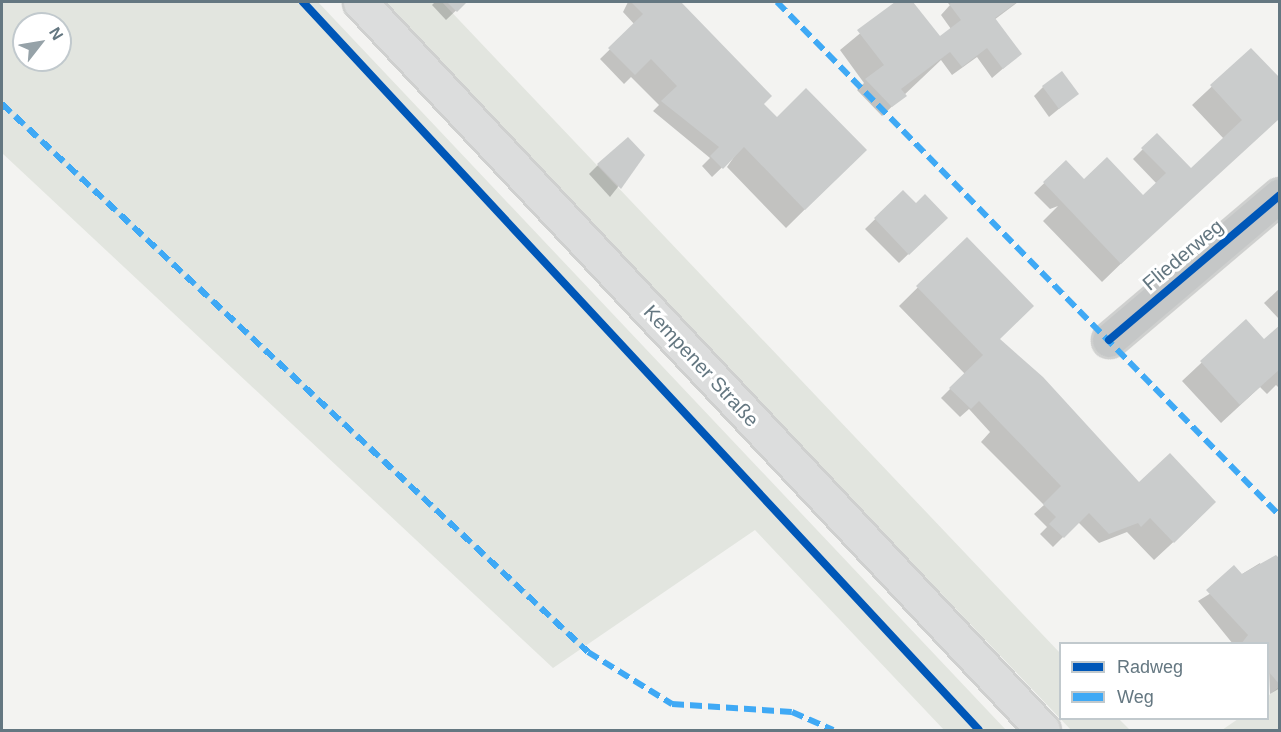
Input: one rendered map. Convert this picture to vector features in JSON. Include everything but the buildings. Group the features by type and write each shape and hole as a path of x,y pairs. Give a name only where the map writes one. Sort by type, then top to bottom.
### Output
{"main road":[{"name":"Kempener Straße","path":"360,2 1043,730"}],"street":[{"name":"Fliederweg","path":"1109,340 1280,195"}],"shaded area":[{"path":"2,2 318,2 1006,730 944,730 755,530 553,668 2,153"},
{"path":"379,2 442,2 1059,652 1059,717"},
{"path":"1279,687 1278,730 1222,730 1237,720 1269,720 1269,695"},
{"path":"1061,720 1120,720 1130,730 1071,730"}],"marked path":[{"path":"777,2 1280,516"},
{"path":"2,104 588,652 672,704 792,712 833,730"}],"cycle path":[{"path":"303,2 979,730"},
{"path":"1109,340 1280,195"}]}
